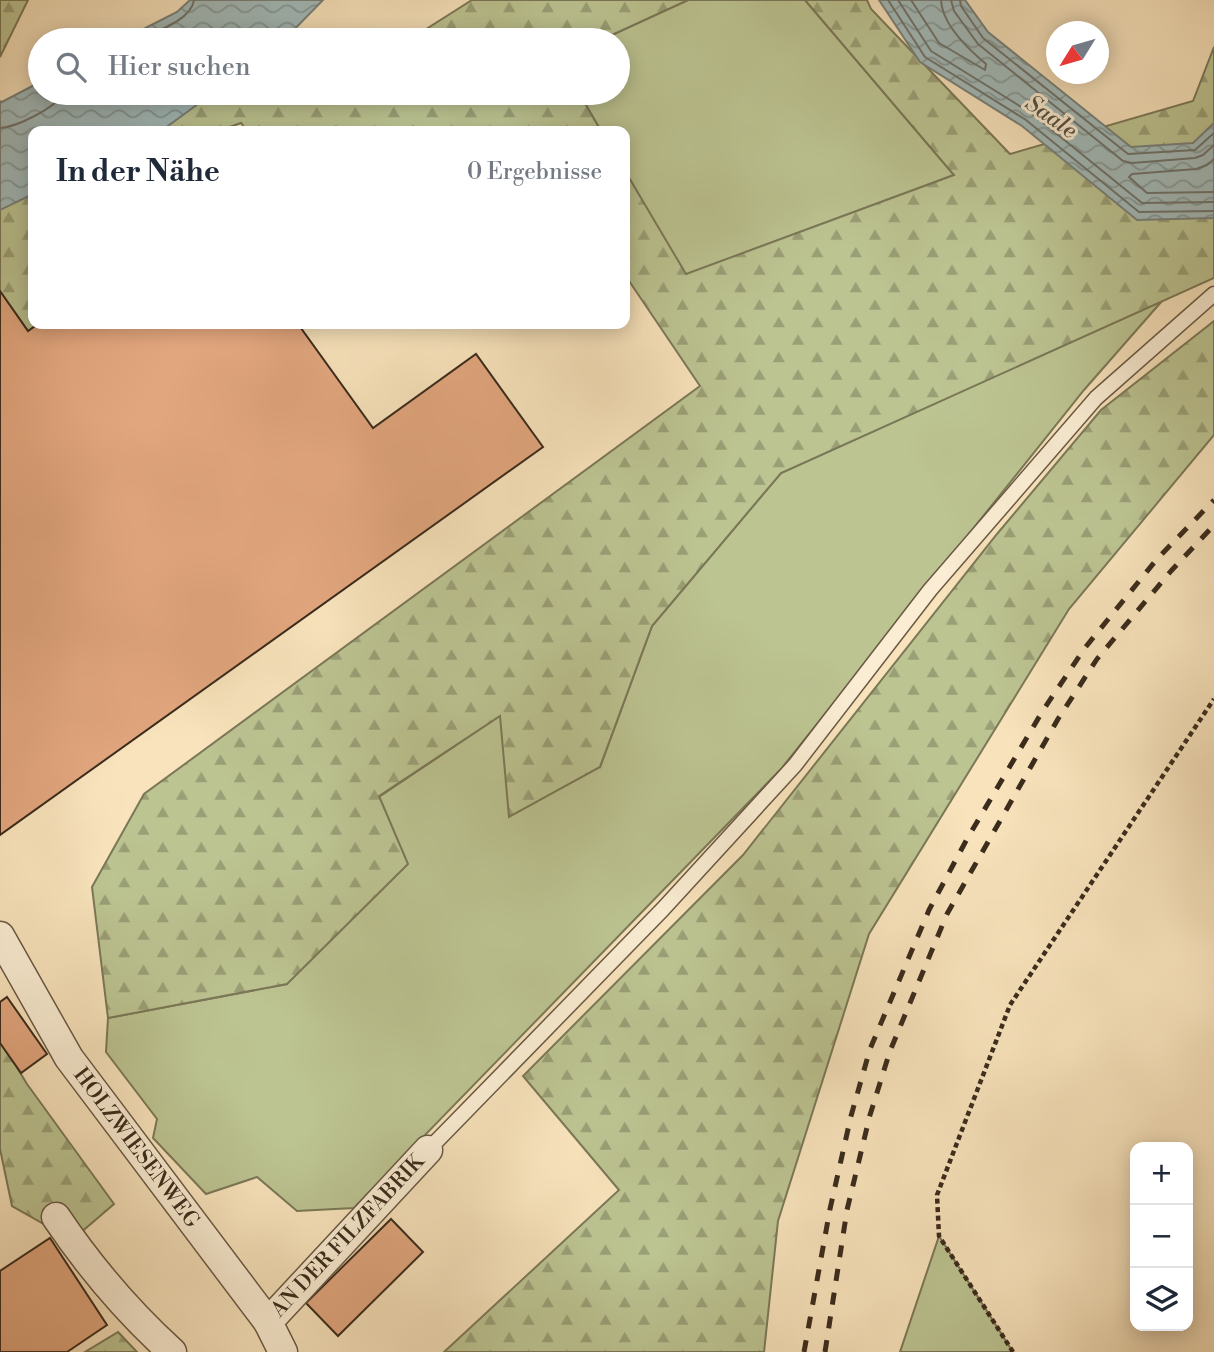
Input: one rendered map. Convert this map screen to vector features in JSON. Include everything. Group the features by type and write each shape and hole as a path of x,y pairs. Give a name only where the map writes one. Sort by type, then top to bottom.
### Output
{"street":[{"name":"HOLZWIESENWEG","path":"0,936 69,1058 268,1322 284,1352"},
{"name":"AN DER FILZFABRIK","path":"268,1322 428,1150"},
{"path":"56,1217 138,1322 172,1352"}],"lane":[{"path":"428,1150 663,909 795,765 930,590 1096,398 1214,294"}],"path":[{"path":"1013,1352 939,1236 937,1195 1010,1005 1214,699"}],"green space":[{"path":"0,0 28,0 0,57"},
{"path":"472,0 688,0 627,28 428,28"},
{"path":"688,0 805,0 954,175 685,275 630,180 630,126 598,126 586,105 630,105 630,28 627,28"},
{"path":"805,0 867,0 871,9 1010,154 1193,101 1214,47 1214,278 781,473 652,626 600,767 509,817 500,716 379,796 408,864 287,984 108,1018 92,887 144,794 700,386 630,282 630,179 686,274 954,175"},
{"path":"0,101 45,126 28,126 28,329 31,329 28,331 0,291"},
{"path":"194,105 586,105 598,126 243,126 241,123 232,126 167,126"},
{"path":"1162,301 1084,390 781,769 354,1208 297,1211 257,1177 206,1194 153,1138 157,1119 106,1052 108,1018 287,984 379,797 501,715 600,767 652,626 781,473"},
{"path":"1214,321 1214,435 1069,609 869,934 778,1221 764,1352 444,1352 619,1190 523,1076 743,855 997,534 1101,410"},
{"path":"0,1039 27,1084 114,1204 72,1240 12,1206 0,1149"},
{"path":"939,1236 1013,1352 900,1352"},
{"path":"118,1332 137,1352 85,1352"}],"water":[{"path":"190,0 323,0 296,28 146,28 177,12"},
{"name":"Saale","path":"879,0 965,0 988,32 1046,79 1046,84 1053,84 1131,147 1193,143 1214,123 1214,218 1137,220 1022,126 920,62"},
{"path":"28,88 28,105 197,105 168,126 28,126 28,196 0,210 0,103"}],"building":[{"path":"0,291 28,331 302,329 373,428 476,354 543,447 0,835"},
{"path":"7,997 47,1054 21,1073 0,1043 0,1002"},
{"path":"391,1219 423,1252 338,1336 306,1303"},
{"path":"50,1238 107,1325 67,1352 0,1352 0,1271"}],"railway":[{"path":"804,1352 830,1209 851,1116 870,1049 929,910 967,839 1042,712 1084,649 1157,559 1214,500"},
{"path":"825,1352 847,1210 870,1115 890,1051 947,914 1058,719 1097,659 1171,571 1214,525"}]}
